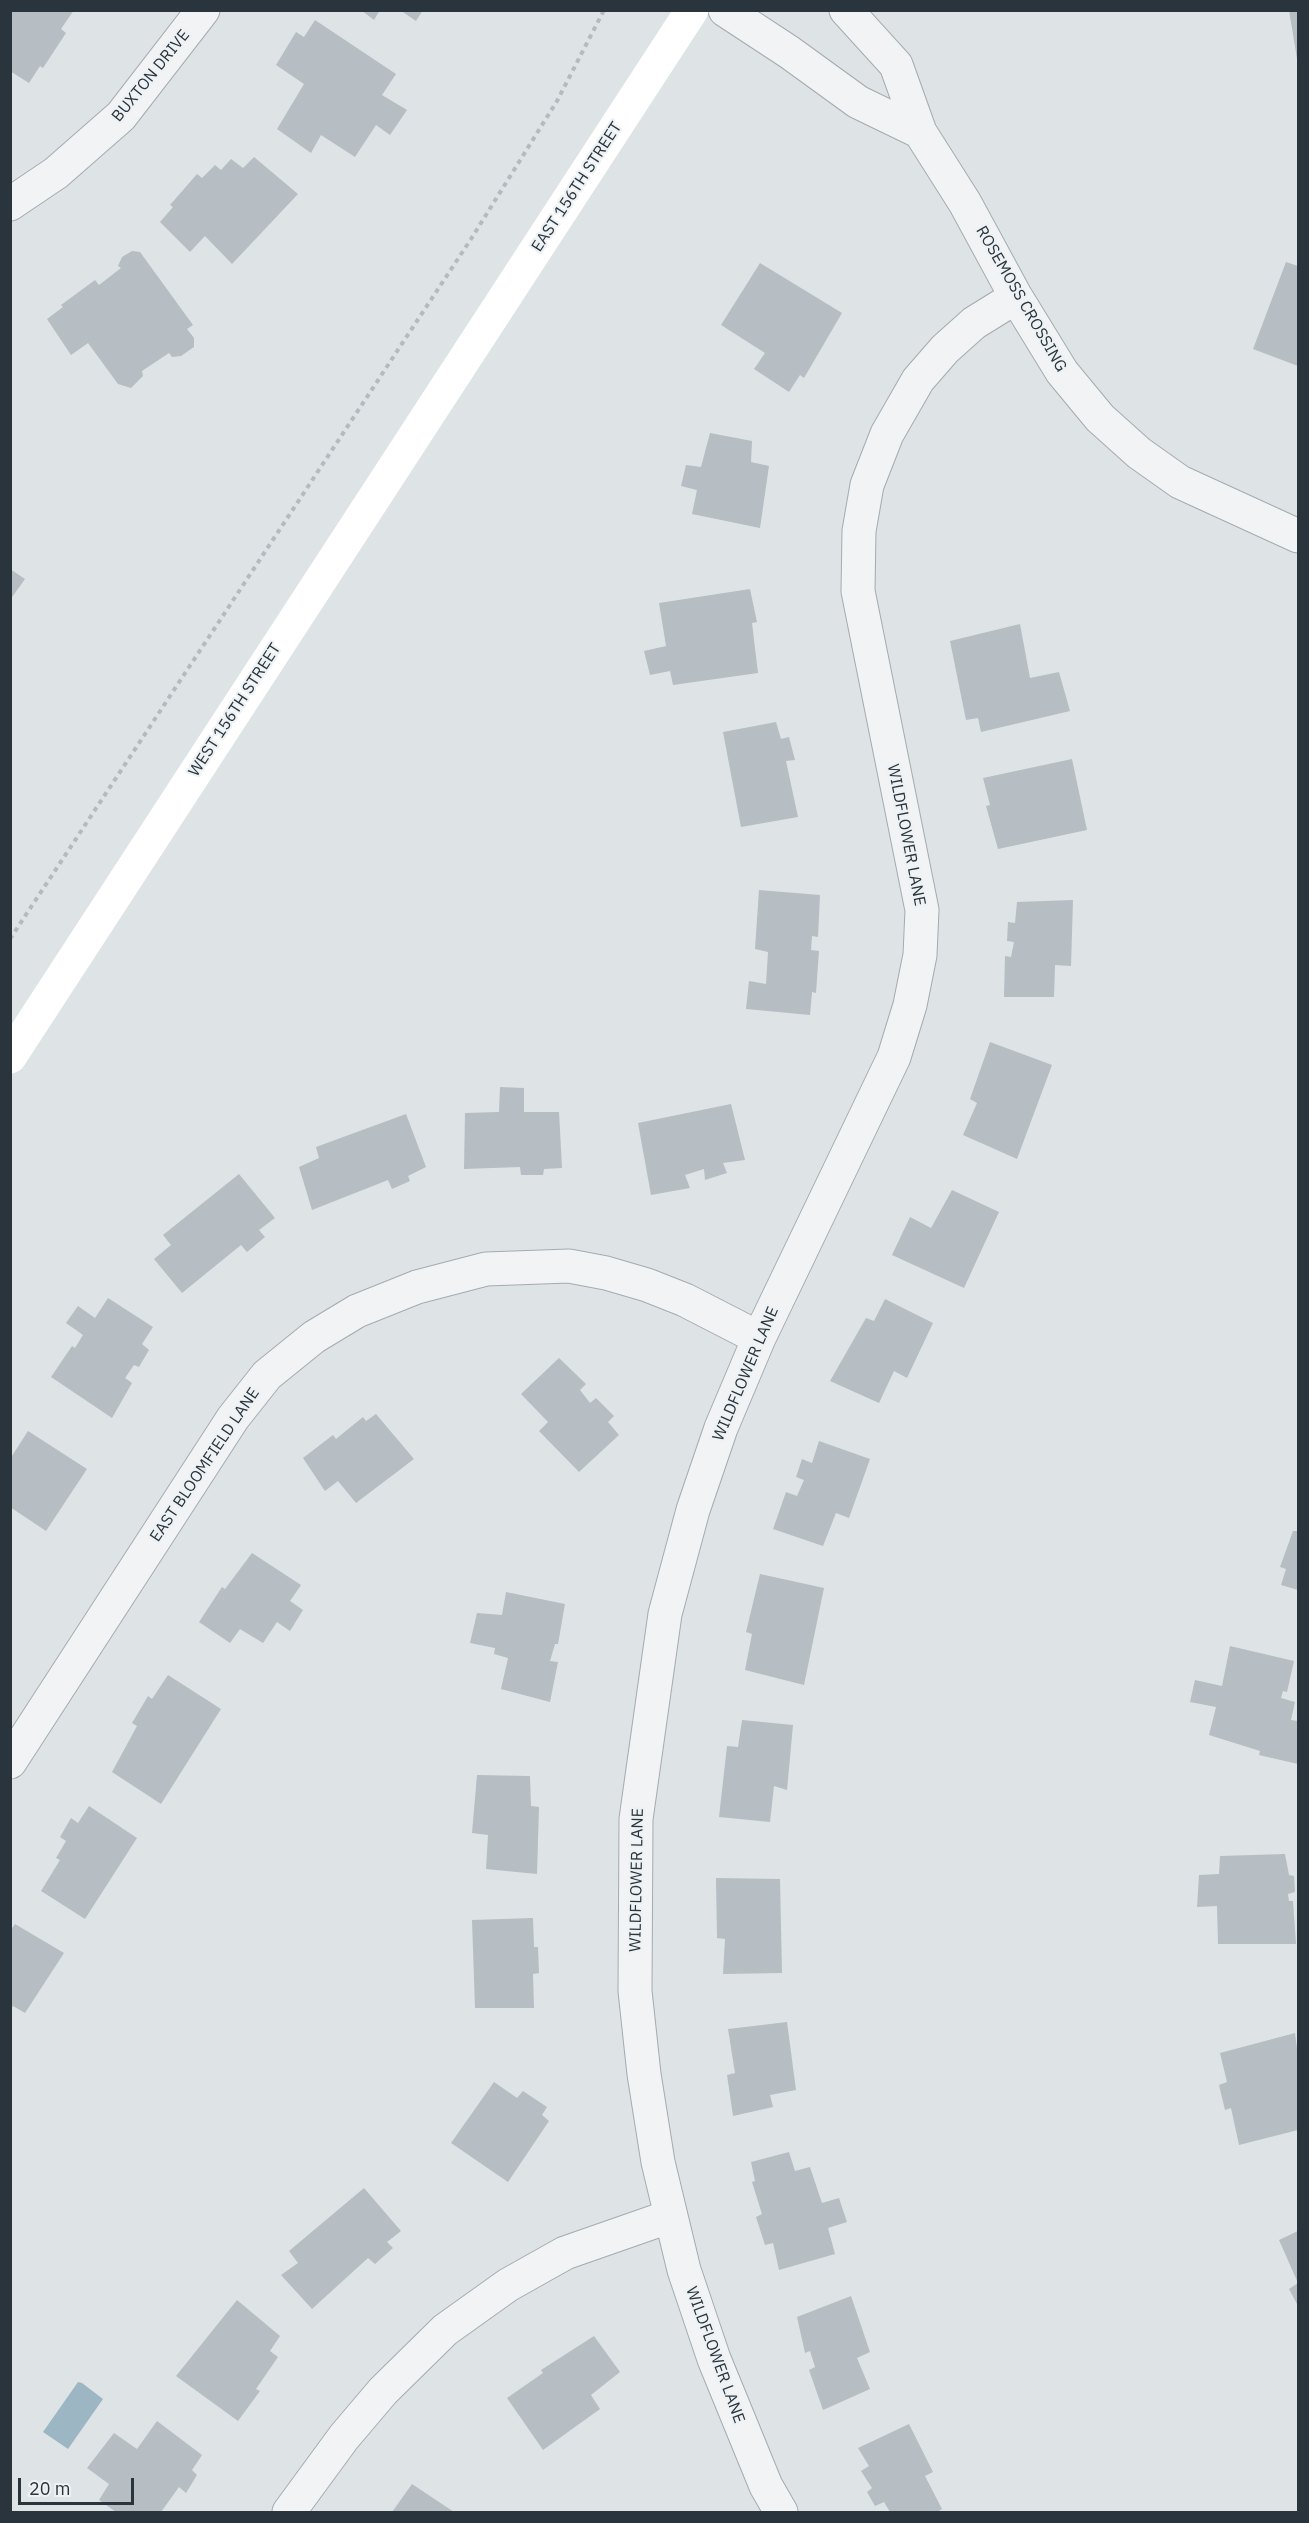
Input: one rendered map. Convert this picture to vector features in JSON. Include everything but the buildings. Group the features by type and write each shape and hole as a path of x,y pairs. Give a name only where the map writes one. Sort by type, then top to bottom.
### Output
{"street":[{"name":"BUXTON DRIVE","path":"10,204 56,173 121,116 203,10"},
{"name":"EAST 156TH STREET","path":"461,363 692,10"},
{"path":"725,10 789,52 858,102 920,132"},
{"name":"ROSEMOSS CROSSING","path":"846,10 896,65 920,132 965,203 1016,297 1062,372 1101,418 1139,453 1180,482 1299,536"},
{"name":"WILDFLOWER LANE","path":"781,2512 766,2486 714,2360 684,2270 658,2162 644,2074 635,1991 636,1820 665,1614 693,1510 721,1428 759,1338 894,1057 910,1005 920,955 922,910 858,591 859,531 867,484 887,434 918,380 945,349 974,323 1016,297"},
{"name":"WEST 156TH STREET","path":"10,1057 461,363"},
{"name":"EAST BLOOMFIELD LANE","path":"10,1762 233,1418 267,1375 314,1337 357,1311 417,1287 486,1269 568,1266 606,1273 646,1285 685,1300 759,1338"},
{"path":"289,2512 376,2398 445,2330 508,2285 565,2253 671,2216"}],"path":[{"path":"10,939 471,239 557,101 604,10"}],"water":[{"path":"78,2382 103,2399 68,2449 43,2432"}]}
